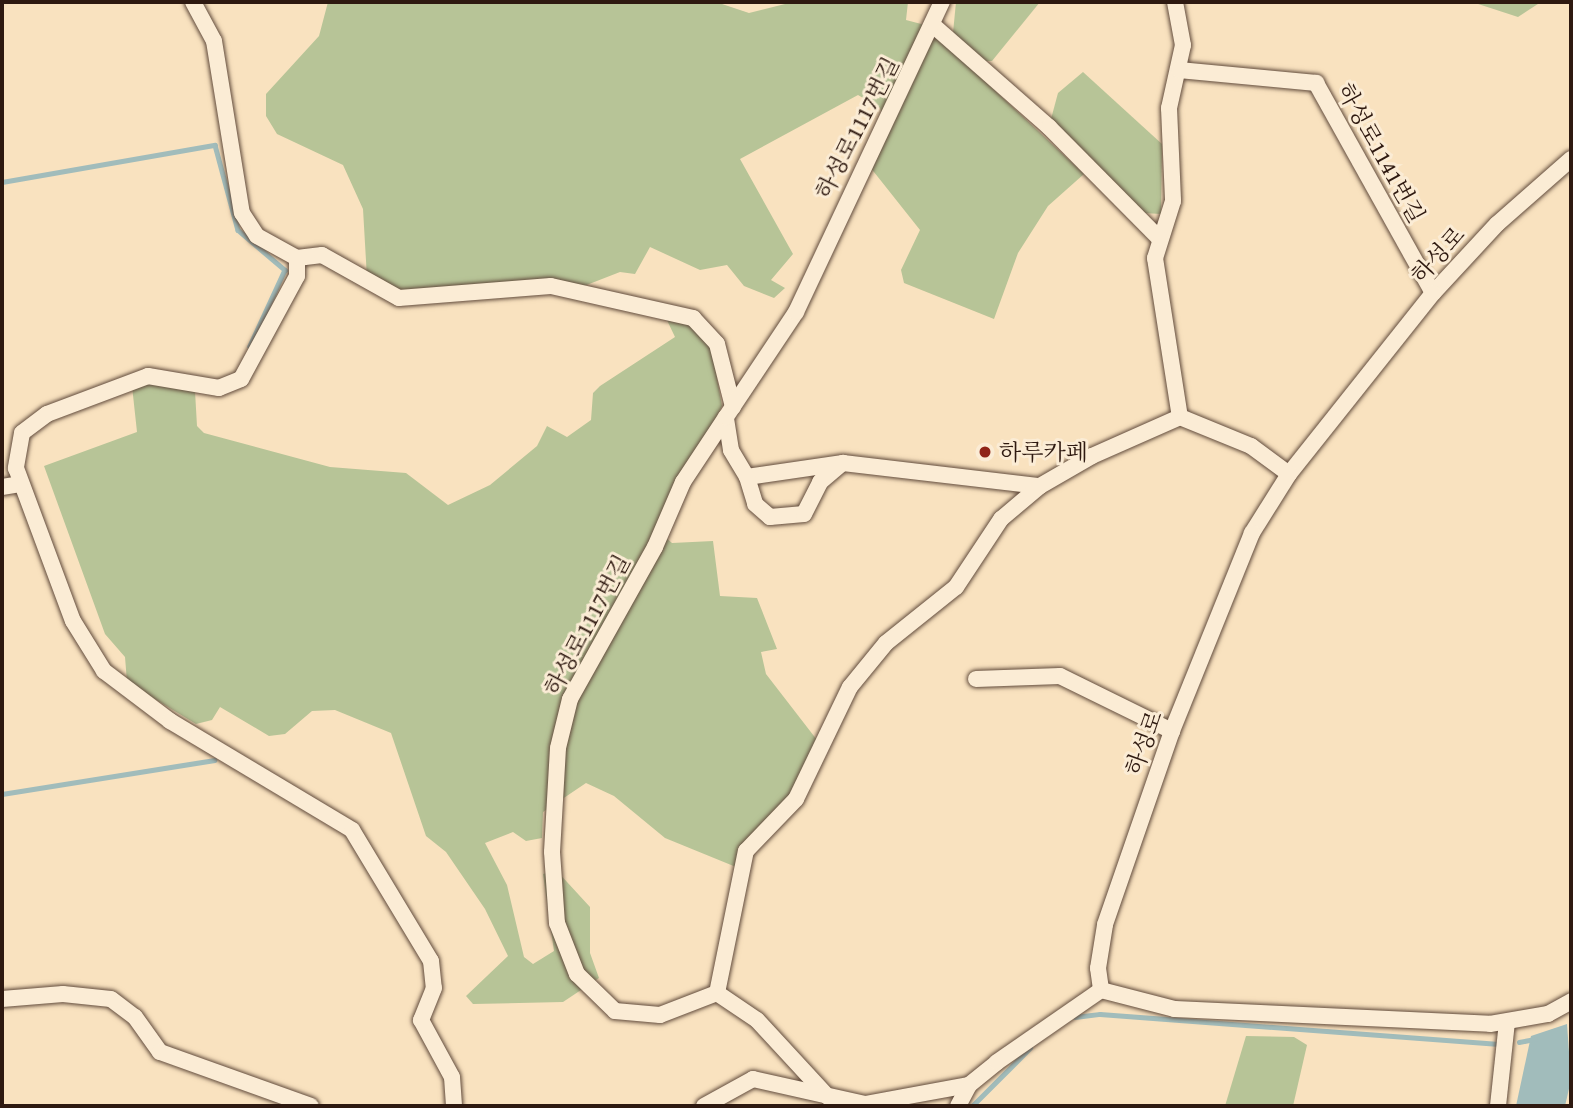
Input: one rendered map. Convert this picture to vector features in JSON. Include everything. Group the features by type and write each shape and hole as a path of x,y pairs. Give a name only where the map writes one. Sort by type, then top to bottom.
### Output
{"street":[{"path":"193,2 214,41 242,213 257,236 297,258 322,255 399,298 551,286 693,318 717,344 729,412 731,450 747,477 760,512 785,517 804,513 820,482 843,463"},
{"name":"하성로1117번길","path":"716,993 646,1017 615,1011 595,996 564,948 552,852 558,748 570,699 655,547 683,482 796,312 934,26 942,2"},
{"path":"1175,2 1183,31 1169,108 1173,201 1158,237 1156,288 1180,417"},
{"path":"934,26 1049,127 1158,237"},
{"name":"하성로1141번길","path":"1178,70 1315,83 1433,293"},
{"name":"하성로","path":"1101,990 1105,925 1172,731 1236,562 1289,474 1433,293 1497,225 1571,159"},
{"path":"297,258 297,276 241,379 219,388 148,376 47,414 16,446 20,484 74,621 104,671 170,721 352,830 431,961 434,988 421,1020 452,1077 454,1106"},
{"path":"829,1098 757,1020 716,993 746,851 796,799 850,687 886,643 956,587 985,537 1040,486 1180,417 1251,446 1289,474"},
{"path":"747,477 843,463 1040,486"},
{"path":"2,487 20,484"},
{"path":"976,679 1060,676 1172,731"},
{"path":"958,1106 969,1085 1049,1020 1101,990 1175,1009 1507,1022 1548,1014 1571,1001"},
{"path":"2,999 63,994 111,999 135,1017 160,1052 311,1106"},
{"path":"1497,1106 1507,1022"},
{"path":"704,1106 753,1079 829,1098 892,1102 969,1085"}],"green space":[{"path":"328,2 716,2 749,13 793,2 908,2 906,20 925,25 1084,174 1048,206 1018,253 994,319 904,283 901,270 920,230 870,167 887,129 880,108 858,95 740,159 793,254 771,280 785,288 774,298 744,286 727,265 700,270 650,247 635,274 620,272 584,286 398,292 367,278 363,209 343,165 277,134 266,116 266,94 319,36"},
{"path":"956,2 1040,2 992,61 983,61 953,33"},
{"path":"1472,2 1541,2 1518,17"},
{"path":"1083,72 1162,144 1161,214 1143,213 1051,119 1058,93"},
{"path":"665,316 687,322 711,344 722,406 657,530 672,543 713,541 720,596 757,598 777,649 761,652 766,674 817,740 800,782 736,867 665,838 614,796 586,783 543,812 542,838 526,841 513,832 485,843 507,885 524,957 533,964 554,951 543,874 556,870 590,907 590,953 599,978 563,1002 473,1004 466,996 508,956 485,909 446,852 426,836 391,733 335,710 312,711 285,734 269,736 220,707 212,720 196,724 127,682 125,657 105,634 44,466 137,432 132,386 146,382 195,391 197,426 204,433 330,467 406,473 448,505 490,485 537,446 547,426 567,437 591,420 593,393 600,386 675,337"},
{"path":"1246,1036 1294,1037 1307,1045 1293,1106 1225,1106"}],"water":[{"path":"1567,1024 1571,1080 1565,1106 1516,1106 1531,1036"}],"waterway":[{"path":"2,182 215,145 238,230 285,270 250,346"},
{"path":"2,794 214,760"},
{"path":"1075,1017 1100,1014 1499,1044"},
{"path":"1519,1042 1535,1039"},
{"path":"972,1106 1030,1048"}],"place":[{"name":"하루카페","path":"985,452"}]}
